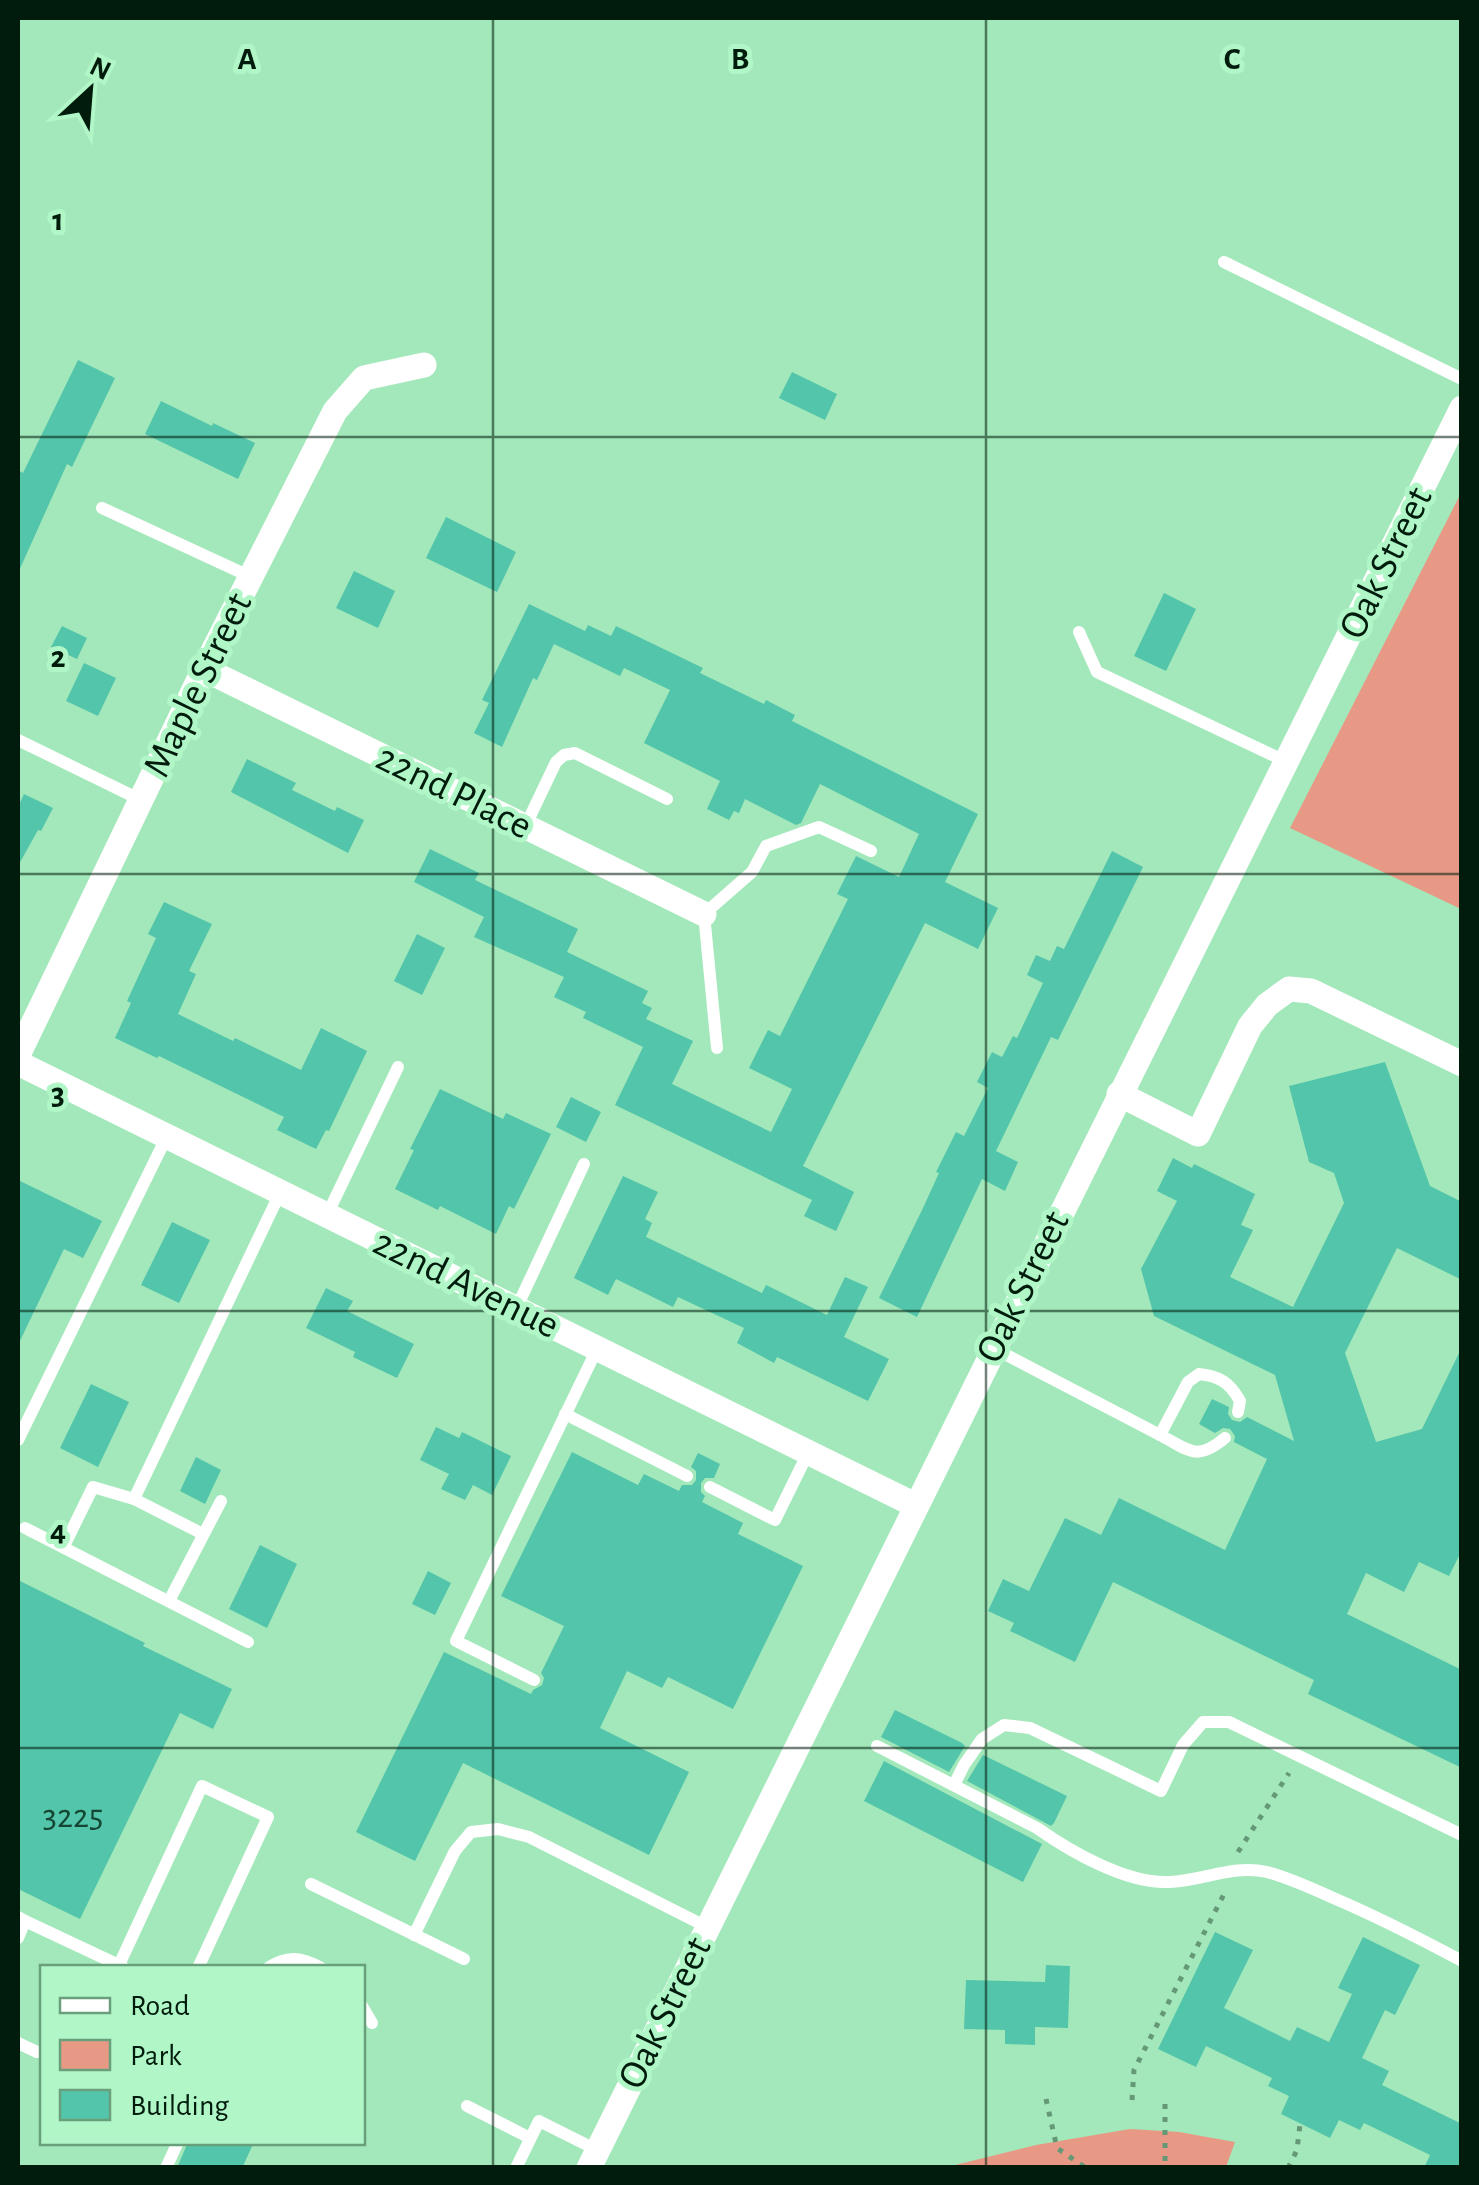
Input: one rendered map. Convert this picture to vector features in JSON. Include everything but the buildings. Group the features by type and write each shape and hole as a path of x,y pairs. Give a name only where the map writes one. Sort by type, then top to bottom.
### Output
{"street":[{"name":"Maple Street","path":"18,1055 204,669 335,411 364,378 424,364"},
{"name":"Oak Street","path":"593,2159 914,1505 1462,408"},
{"name":"22nd Place","path":"204,669 704,914"},
{"path":"1119,1094 1198,1134 1250,1026 1267,1005 1289,989 1310,991 1462,1064"},
{"name":"22nd Avenue","path":"18,1063 914,1505"}],"lane":[{"path":"1224,262 1462,379"},
{"path":"102,508 251,577"},
{"path":"1079,632 1097,672 1288,762"},
{"path":"18,740 141,800"},
{"path":"525,827 556,762 574,753 667,799"},
{"path":"717,1048 704,914 752,872 766,846 819,828 871,851"},
{"path":"326,1215 398,1067"},
{"path":"18,1440 167,1136"},
{"path":"516,1308 584,1164"},
{"path":"134,1500 280,1192"},
{"path":"993,1348 1194,1452 1210,1450 1225,1438"},
{"path":"534,1680 456,1641 597,1349"},
{"path":"1160,1435 1188,1382 1199,1374 1230,1384 1240,1401 1238,1412"},
{"path":"565,1414 687,1476"},
{"path":"710,1487 776,1520 808,1453"},
{"path":"64,1546 93,1488 134,1500 203,1534"},
{"path":"169,1600 221,1502"},
{"path":"24,1528 248,1642"},
{"path":"954,1786 982,1739 1004,1725 1030,1728 1161,1791 1183,1745 1204,1722 1229,1722 1462,1834"},
{"path":"877,1746 1132,1878 1169,1882 1231,1870 1264,1871 1352,1906 1462,1961"},
{"path":"122,1965 202,1786 268,1817 199,1965"},
{"path":"414,1934 455,1851 471,1832 498,1829 530,1836 707,1928"},
{"path":"311,1884 464,1959"},
{"path":"18,1938 22,1919 120,1965"},
{"path":"272,1965 281,1959 294,1958 315,1965"},
{"path":"365,2011 372,2023"},
{"path":"18,2043 38,2052"},
{"path":"466,2106 530,2138"},
{"path":"516,2168 539,2121 593,2159"},
{"path":"166,2168 177,2145"}],"path":[{"path":"1132,2100 1134,2070 1231,1880 1234,1857 1299,1754"},
{"path":"1046,2100 1057,2148 1086,2168"},
{"path":"1165,2104 1166,2168"},
{"path":"1288,2168 1297,2150 1300,2124"}],"green space":[{"path":"1461,493 1461,909 1290,828"},
{"path":"1130,2129 1179,2132 1235,2142 1226,2167 947,2167 1036,2145"}]}
